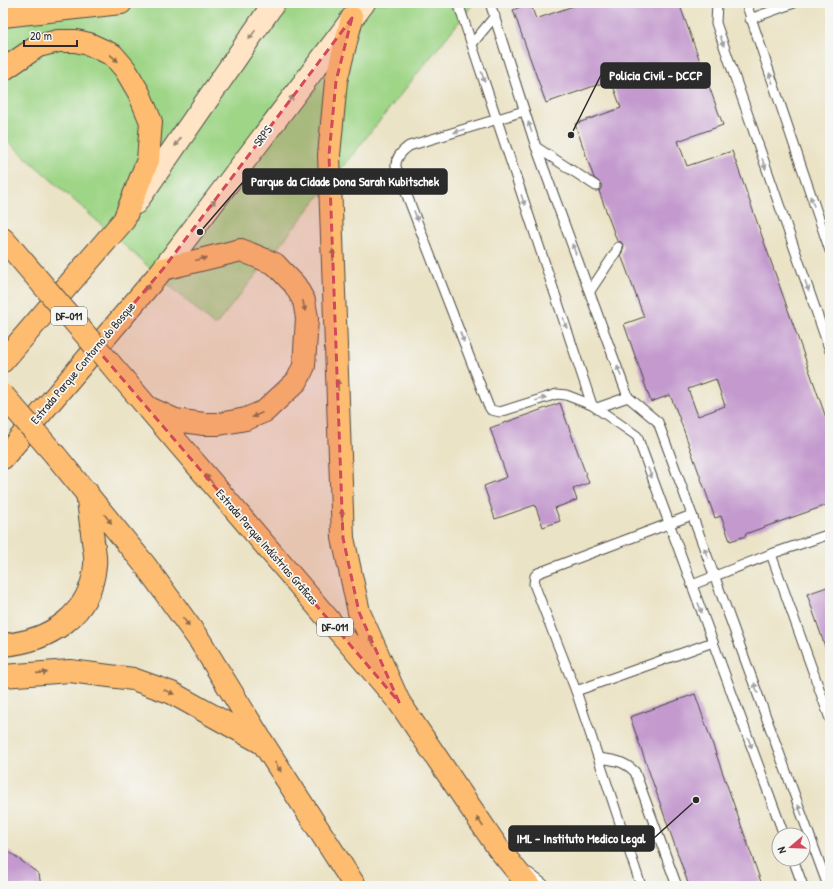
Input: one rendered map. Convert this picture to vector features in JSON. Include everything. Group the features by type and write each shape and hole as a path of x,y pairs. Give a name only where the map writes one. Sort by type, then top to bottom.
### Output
{"main road":[{"path":"3,16 121,3"},
{"path":"3,361 124,220 274,3"},
{"path":"358,11 336,81 329,155 343,538 359,612 399,702"},
{"name":"SRPS","path":"163,269 358,11"},
{"path":"3,70 38,46 58,41 76,41 89,44 113,56 121,64 139,93 151,122 148,160 124,220"},
{"name":"Estrada Parque Indústrias Gráficas","path":"8,245 399,702 498,848 529,886"},
{"path":"147,407 175,420 204,424 219,424 246,419 265,411 282,396 297,381 304,366 307,318 304,301 295,285 275,264 241,250 163,269"},
{"name":"Estrada Parque Contorno do Bosque","path":"3,458 163,269"},
{"path":"3,395 87,492 145,565 200,641 263,743 355,886"},
{"path":"3,645 22,644 34,640 64,624 80,608 92,588 96,564 87,492"},
{"path":"3,676 70,672 133,679 172,693 263,743"}],"lane":[{"path":"458,3 496,120 594,407"},
{"path":"490,3 536,147 628,397 658,422 828,886"},
{"path":"717,3 716,23 830,351"},
{"path":"745,3 830,251"},
{"path":"750,19 794,3"},
{"path":"472,44 495,16"},
{"path":"524,111 409,146 397,159 396,167 491,410 500,412 557,394 566,395 594,407 637,436 668,524 781,827"},
{"path":"536,147 596,186"},
{"path":"590,291 618,247"},
{"path":"594,407 628,397"},
{"path":"641,886 576,691 534,584 536,576 692,515"},
{"path":"692,585 771,554 830,534"},
{"path":"771,554 830,720"},
{"path":"576,691 713,642"},
{"path":"599,758 621,761 629,765 635,772 677,886"},
{"path":"498,848 546,886"},
{"path":"796,867 803,886"}],"highlighted area":[{"path":"352,18 336,81 329,155 343,538 359,612 399,702 96,348 163,269"}],"green space":[{"path":"3,3 474,3 215,326 3,137"}],"building":[{"path":"530,3 536,19 582,3 679,3 723,125 678,141 687,166 732,151 830,429 830,504 745,534 746,536 730,541 721,516 715,518 670,395 651,402 624,324 644,317 621,255 624,246 621,242 617,241 599,191 601,189 601,184 594,178 575,124 621,108 611,80 546,103 513,10","holes":["716,379 725,406 698,416 688,389"]},
{"path":"560,403 589,483 573,489 577,500 555,508 560,521 543,527 535,505 495,519 484,486 507,477 490,428"},
{"path":"830,586 830,654 828,655 807,594"},
{"path":"695,694 761,882 750,886 689,886 630,717"},
{"path":"3,847 39,874 41,886 3,886"}],"place":[{"name":"Polícia Civil - DCCP","path":"571,135"},
{"name":"Parque da Cidade Dona Sarah Kubitschek","path":"200,232"},
{"name":"IML - Instituto Medico Legal","path":"696,800"}]}
